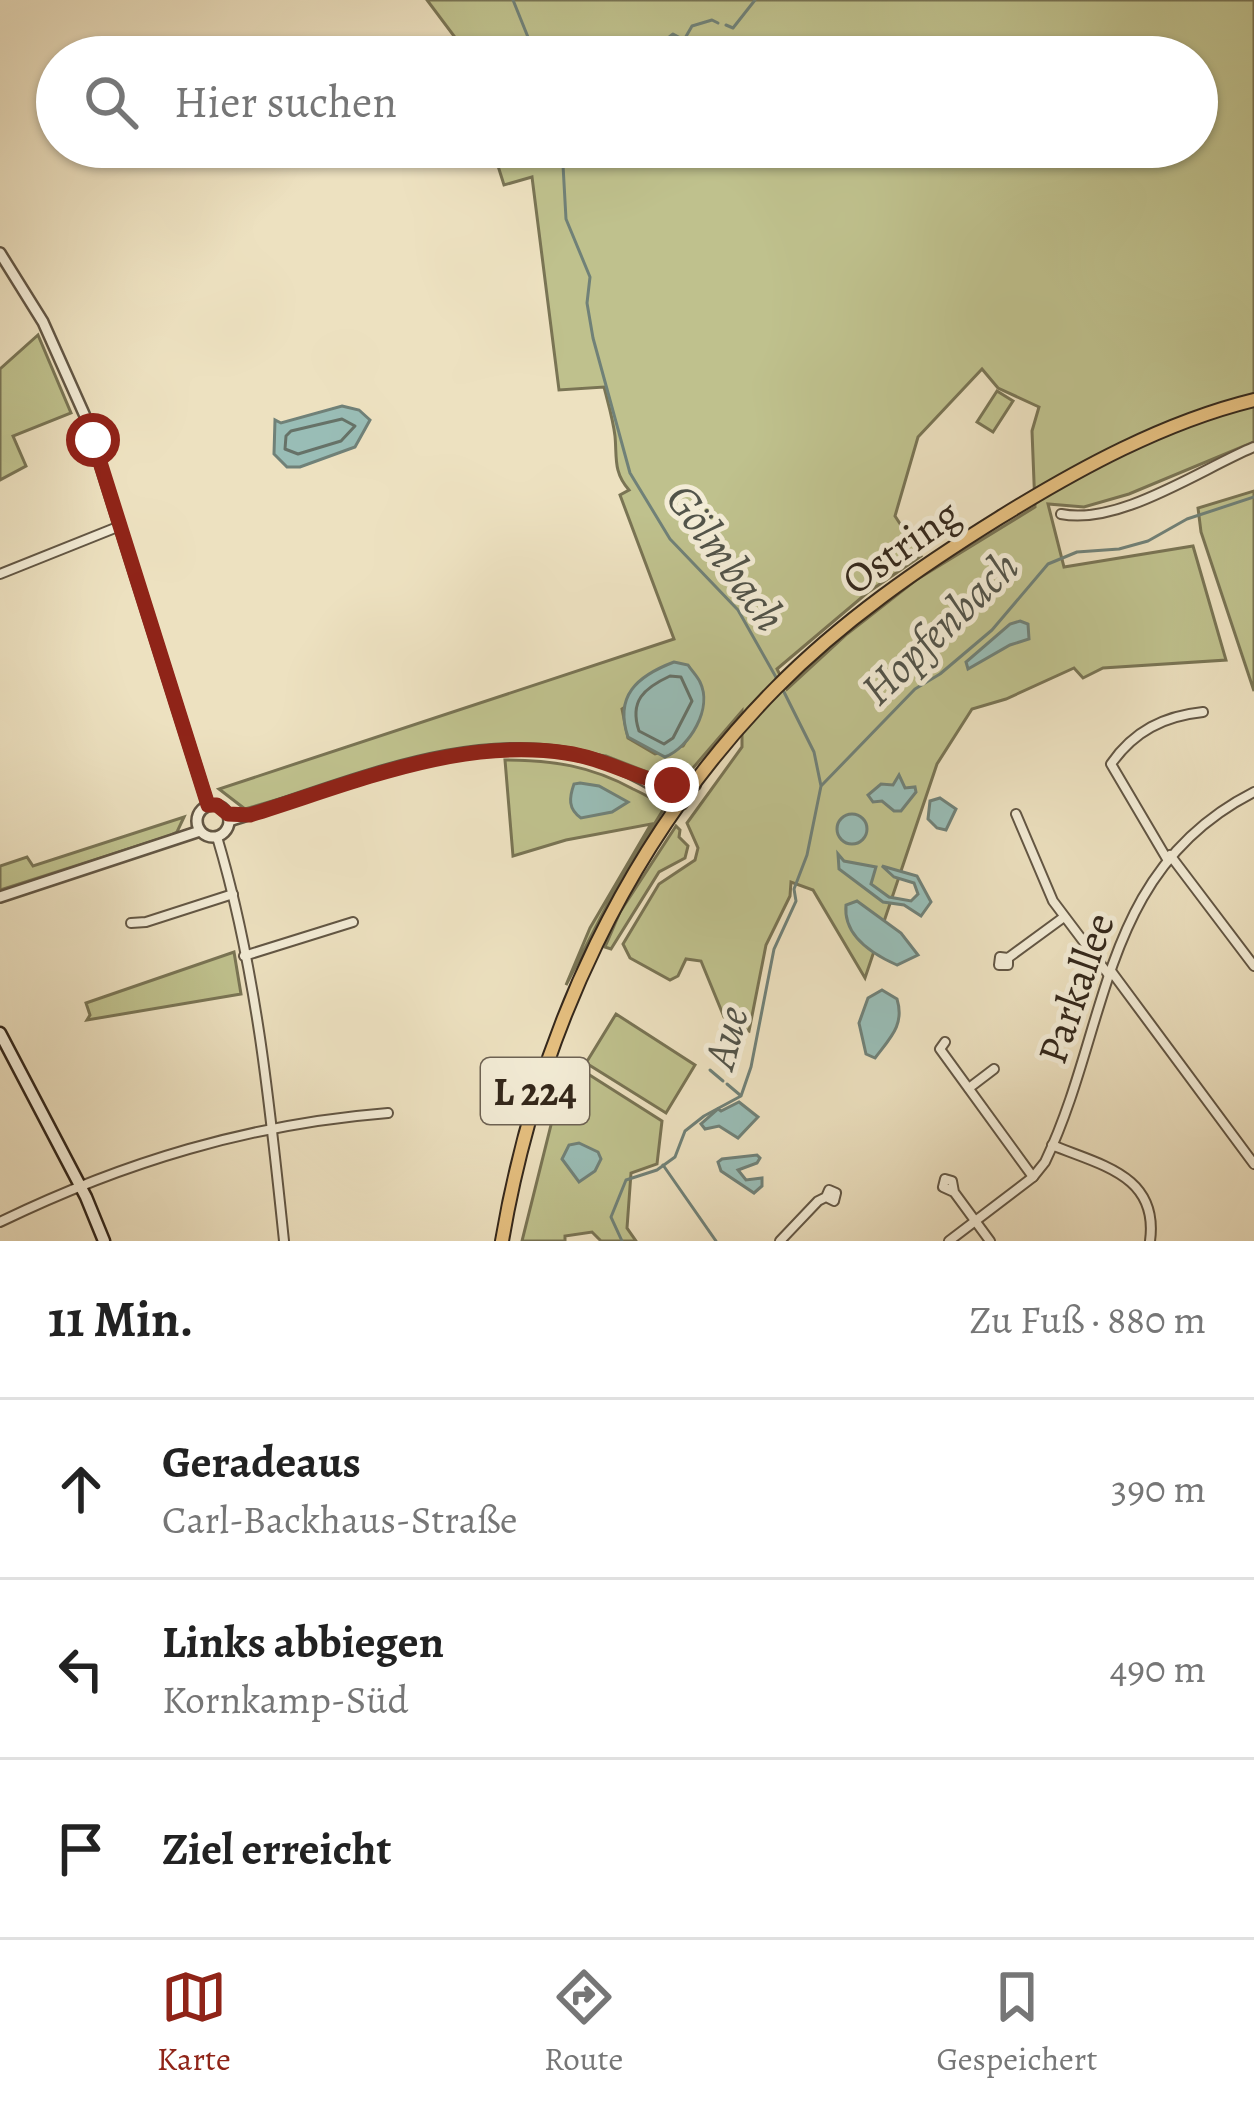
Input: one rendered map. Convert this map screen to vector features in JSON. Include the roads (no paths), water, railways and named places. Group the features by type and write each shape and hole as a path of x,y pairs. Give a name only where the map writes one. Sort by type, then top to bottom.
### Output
{"main road":[{"name":"Ostring","path":"502,1241 523,1134 562,1014 614,908 695,785 777,686 907,578 1024,502 1163,430 1254,400"},
{"path":"0,1033 100,1241"}],"street":[{"path":"0,253 65,368 208,805"},
{"path":"1061,514 1076,516 1119,507 1254,447"},
{"path":"0,574 120,526"},
{"path":"1203,712 1155,724 1131,741 1112,764 1169,857 1254,966"},
{"path":"229,817 470,753 567,753 608,763 682,804"},
{"path":"641,778 695,785"},
{"path":"672,785 682,804"},
{"name":"Parkallee","path":"949,1241 1033,1177 1052,1145 1136,905 1169,857 1202,824 1254,792"},
{"path":"199,828 200,811 208,805 217,805 229,817"},
{"path":"1016,814 1042,879 1064,916 1254,1164"},
{"path":"217,837 229,817"},
{"path":"0,897 199,828 217,837 244,956 284,1241"},
{"path":"131,923 232,894"},
{"path":"1008,958 1064,916"},
{"path":"244,956 353,922"},
{"path":"945,1042 940,1049 1033,1177"},
{"path":"969,1088 994,1069"},
{"path":"0,1222 77,1185 170,1154 272,1130 388,1113"},
{"path":"1052,1145 1133,1183 1150,1213 1150,1241"},
{"path":"954,1192 990,1241"},
{"path":"780,1241 826,1197"}],"water":[{"path":"342,406 359,410 370,420 355,447 300,467 287,467 274,454 275,420 281,423"},
{"path":"1010,624 1028,624 1029,639 968,669 966,662"},
{"path":"674,662 688,665 700,682 704,703 690,736 665,757 628,737 624,710 639,681"},
{"path":"899,775 905,788 915,787 916,792 901,811 882,801 873,802 868,795 881,784 893,785"},
{"path":"574,784 599,786 628,802 612,812 581,818 571,799"},
{"path":"940,798 956,809 946,830 928,819 930,801"},
{"path":"852,814 867,829 852,844 837,829"},
{"path":"838,854 844,861 876,867 871,884 889,897 911,901 918,894 914,883 894,877 882,866 917,876 931,902 921,916 904,905 883,902 839,869"},
{"path":"857,901 901,933 918,955 897,965 861,942 846,916 846,905"},
{"path":"882,990 897,999 899,1016 895,1031 875,1058 866,1054 859,1023 868,998"},
{"path":"739,1102 758,1117 738,1138 719,1126 705,1129 701,1124 718,1109"},
{"path":"579,1143 598,1152 601,1159 595,1171 579,1182 562,1159 569,1145"},
{"path":"757,1155 757,1163 738,1170 746,1180 762,1178 762,1186 754,1193 721,1171 718,1162 722,1159"}],"waterway":[{"name":"Gölmbach","path":"513,0 528,36"},
{"path":"726,25 733,28 755,0"},
{"path":"686,36 692,26 712,20 718,23"},
{"path":"670,36 677,36"},
{"name":"Gölmbach","path":"563,168 566,219 590,277 587,303 593,338 630,473 670,539 738,610 777,679"},
{"name":"Hopfenbach","path":"822,785 915,689 992,630 1048,564 1077,552 1148,541 1187,519 1254,497"},
{"name":"Aue","path":"622,1241 611,1217 626,1180 657,1170 675,1157 685,1131 741,1096 751,1067 774,949 796,901 794,889 807,855 821,786 814,752 782,688"},
{"path":"710,1070 723,1081"},
{"path":"727,1084 740,1095"},
{"path":"663,1165 716,1241"}]}
